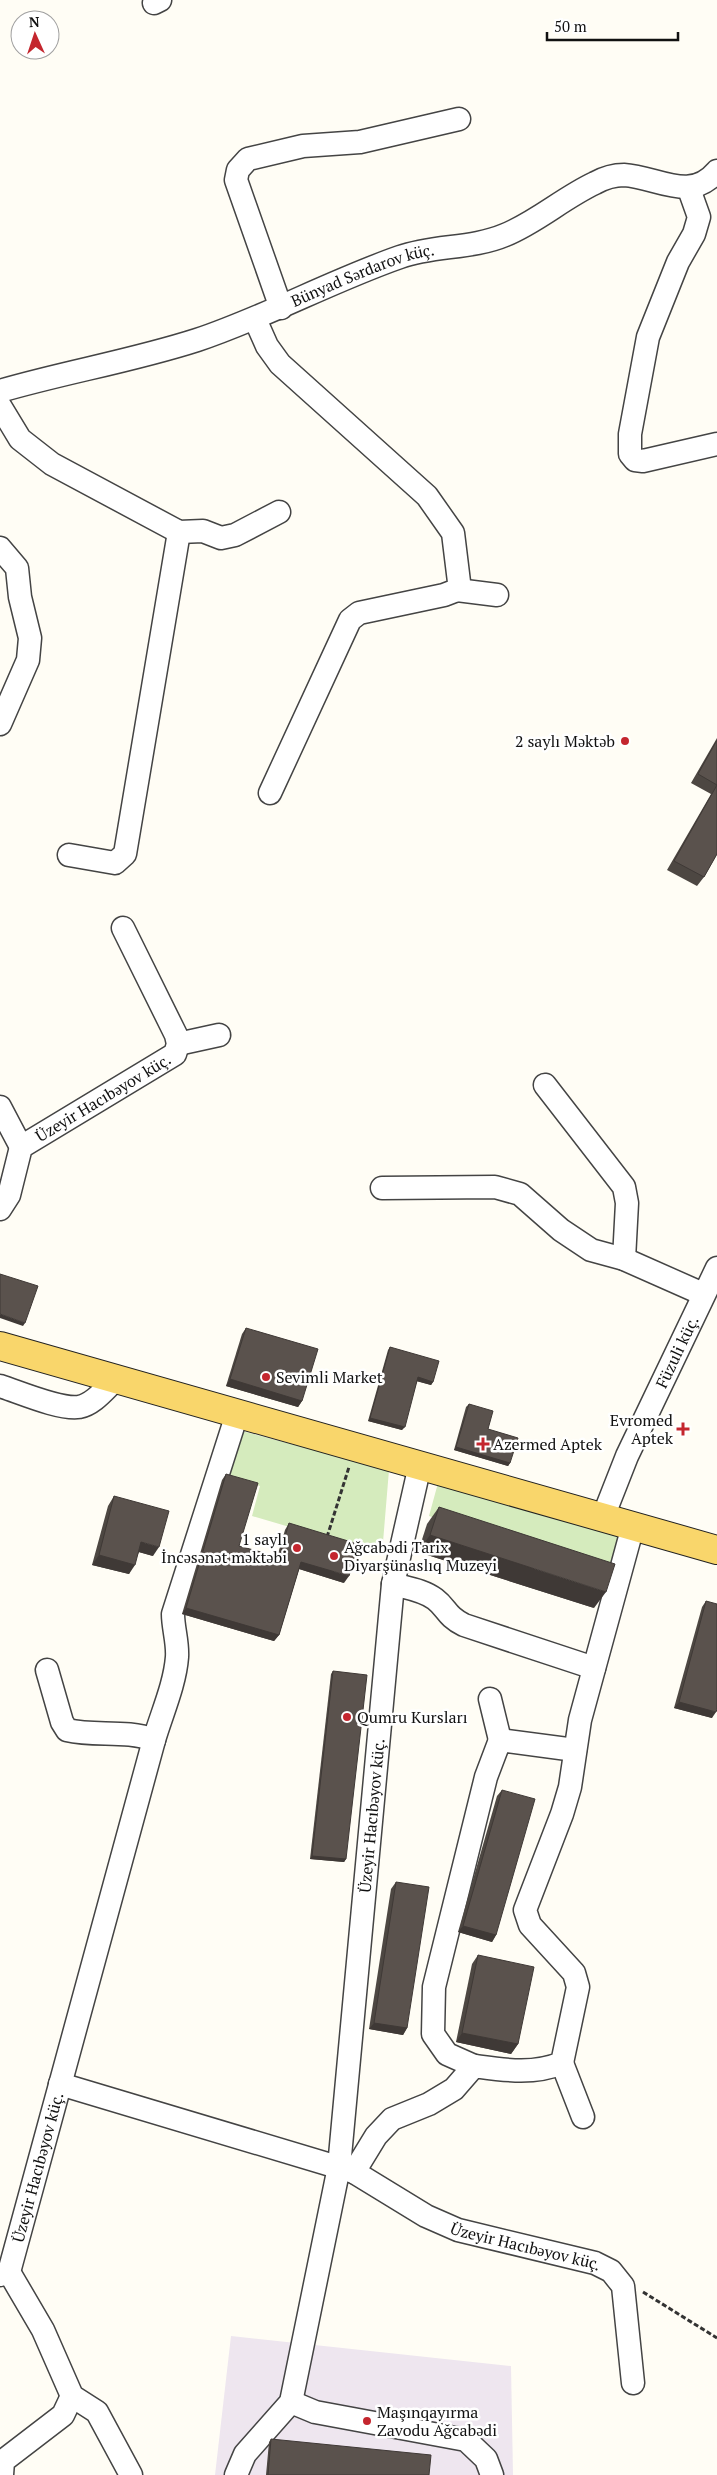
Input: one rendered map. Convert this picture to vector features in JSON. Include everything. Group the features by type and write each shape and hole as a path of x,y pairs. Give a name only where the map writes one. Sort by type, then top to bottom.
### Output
{"main road":[{"path":"0,1346 717,1550"}],"street":[{"path":"281,308 236,180 238,170 248,160 303,146 360,142 459,120"},
{"path":"717,171 704,183 689,189 699,217 694,234 678,262 648,337 630,434 630,454 635,460 643,461 717,444"},
{"name":"Bünyad Sərdarov küç.","path":"0,391 47,377 114,364 154,353 255,319 401,257 502,236 523,227 590,185 607,177 624,175 689,189"},
{"path":"255,319 267,346 280,364 428,496 443,516 452,533 459,582 457,590"},
{"path":"0,406 20,439 52,464 180,532 204,531 221,538 235,535 279,512"},
{"path":"69,855 115,863 125,854 180,532"},
{"path":"0,548 17,568 20,597 30,638 28,660 0,724"},
{"path":"270,793 350,620 359,613 457,590 497,595"},
{"name":"Üzeyir Hacıbəyov küç.","path":"0,1209 9,1195 21,1147 174,1054 178,1044 176,1035 122,928"},
{"path":"178,1044 219,1035"},
{"path":"545,1085 624,1187 627,1203 624,1259"},
{"path":"0,1107 21,1147"},
{"path":"382,1188 495,1187 520,1194 561,1230 591,1250 624,1259 703,1294"},
{"name":"Füzuli küç.","path":"603,1517 617,1477 717,1268"},
{"path":"0,1386 61,1405 78,1407 94,1400 116,1379"},
{"name":"Üzeyir Hacıbəyov küç.","path":"5,2274 60,2084 154,1740 176,1668 177,1653 173,1614 237,1414"},
{"name":"Üzeyir Hacıbəyov küç.","path":"347,2170 393,1584 420,1465"},
{"path":"583,2117 562,2063 578,1987 574,1973 530,1924 525,1910 562,1814 570,1787 580,1720 633,1526"},
{"path":"393,1584 424,1593 436,1600 451,1619 464,1625 594,1668"},
{"path":"47,1670 62,1722 67,1730 77,1733 132,1733 154,1740"},
{"path":"490,1699 500,1740 486,1776 434,1987 434,2034 447,2054 474,2066 516,2071 547,2070 562,2063"},
{"path":"500,1740 575,1750"},
{"path":"236,2475 245,2454 291,2402 347,2170 392,2119 429,2104 454,2089 474,2066"},
{"name":"Üzeyir Hacıbəyov küç.","path":"60,2084 347,2170 426,2216 458,2230 595,2263 610,2271 623,2286"},
{"path":"5,2274 43,2330 72,2396 97,2412 131,2475"},
{"path":"623,2286 633,2383"},
{"path":"2,2475 3,2460 62,2415 72,2396"},
{"path":"291,2402 315,2412 466,2440 486,2459 492,2475"}],"path":[{"path":"325,1542 356,1447"},
{"path":"623,2286 645,2292 717,2338"}],"shaded area":[{"name":"Maşınqayırma Zavodu Ağcabədi","path":"231,2336 511,2366 513,2475 215,2475"}],"green space":[{"path":"238,1430 389,1470 382,1554 252,1516 260,1486 224,1475"},
{"path":"438,1483 621,1535 610,1575 429,1516"}],"building":[{"path":"717,740 717,785 698,774"},
{"path":"717,785 717,854 704,877 674,861"},
{"path":"0,1274 38,1286 25,1323 0,1314"},
{"path":"246,1328 318,1349 302,1401 230,1379"},
{"path":"390,1347 439,1361 433,1382 418,1377 405,1427 370,1418"},
{"path":"469,1404 493,1411 488,1429 518,1438 510,1463 456,1447"},
{"path":"226,1474 258,1483 239,1546 279,1557 289,1523 358,1544 349,1576 301,1562 279,1635 186,1608"},
{"path":"114,1496 169,1511 159,1547 141,1542 135,1565 99,1555"},
{"path":"439,1507 615,1564 606,1592 430,1535"},
{"path":"706,1601 717,1604 716,1712 679,1702"},
{"path":"333,1671 367,1675 346,1859 312,1856"},
{"path":"502,1790 535,1799 496,1935 463,1926"},
{"path":"396,1882 429,1887 407,2028 374,2023"},
{"path":"478,1955 534,1967 518,2044 462,2033"},
{"path":"271,2439 431,2455 429,2475 268,2475"}],"place":[{"name":"2 saylı Məktəb","path":"625,741"},
{"name":"Sevimli Market","path":"266,1377"},
{"name":"Evromed Aptek","path":"683,1429"},
{"name":"Azermed Aptek","path":"483,1444"},
{"name":"1 saylı İncəsənət məktəbi","path":"297,1548"},
{"name":"Ağcabədi Tarix Diyarşünaslıq Muzeyi","path":"334,1556"},
{"name":"Qumru Kursları","path":"347,1717"},
{"name":"Maşınqayırma Zavodu Ağcabədi","path":"367,2421"}]}
